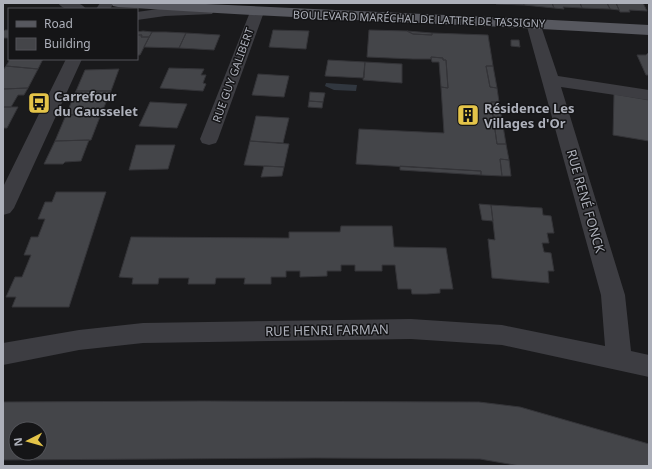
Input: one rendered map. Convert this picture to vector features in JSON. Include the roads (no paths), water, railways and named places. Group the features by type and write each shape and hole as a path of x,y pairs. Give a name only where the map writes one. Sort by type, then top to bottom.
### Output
{"main road":[{"name":"BOULEVARD MARÉCHAL DE LATTRE DE TASSIGNY","path":"118,3 248,11 533,23 649,30"}],"street":[{"path":"65,3 77,8"},
{"path":"211,3 248,11"},
{"path":"138,16 178,11 248,11"},
{"name":"RUE GUY GALIBERT","path":"209,140 248,11"},
{"name":"RUE RENÉ FONCK","path":"533,23 613,294 619,358"},
{"path":"3,208 74,60"},
{"path":"551,80 649,95"},
{"name":"RUE HENRI FARMAN","path":"3,354 78,340 143,333 410,329 502,335 619,358 649,366"}],"place":[{"name":"Carrefour du Gausselet","path":"39,103"},
{"name":"Résidence Les Villages d'Or","path":"468,115"}]}
